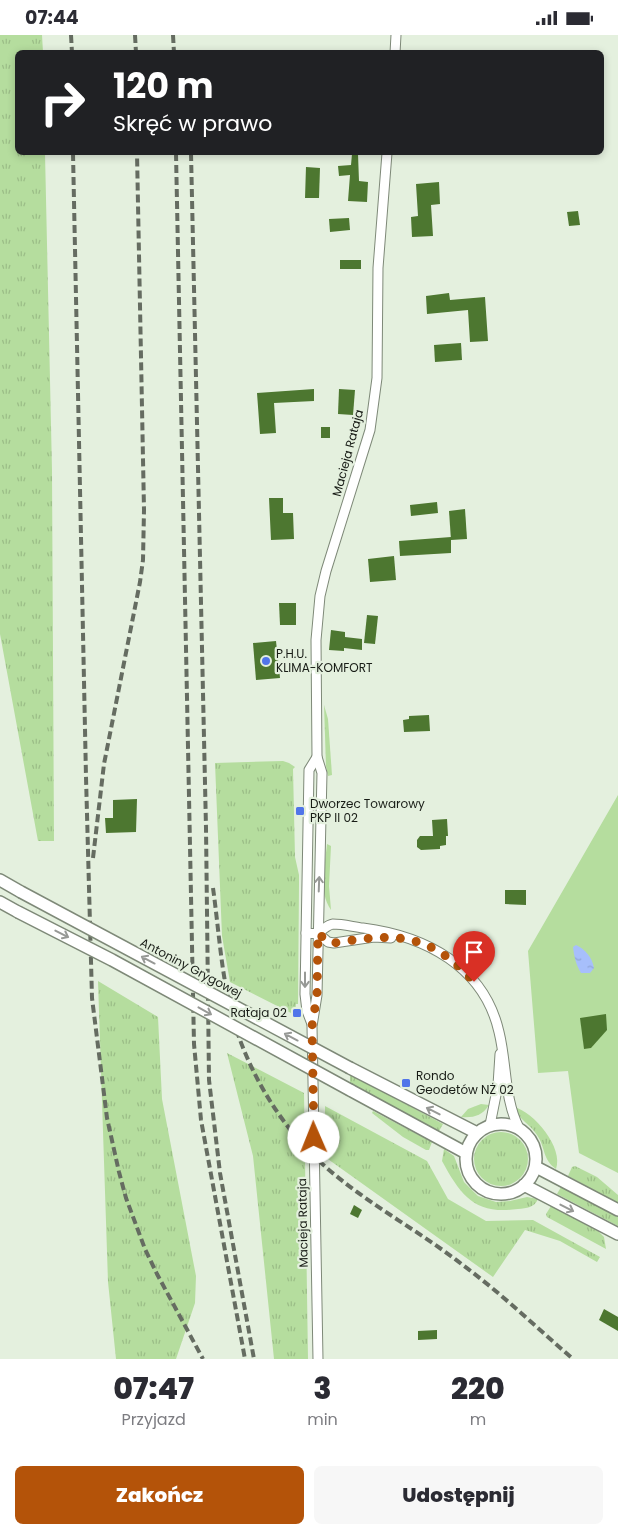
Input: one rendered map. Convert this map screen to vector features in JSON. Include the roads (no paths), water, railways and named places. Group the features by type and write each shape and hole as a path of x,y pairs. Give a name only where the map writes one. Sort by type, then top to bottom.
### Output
{"street":[{"path":"395,50 396,35"},
{"name":"Macieja Rataja","path":"318,1359 312,1026 317,995 322,773 317,757 316,640 320,596 326,571 370,430 377,378 378,268 387,155"},
{"name":"Macieja Rataja","path":"312,1026 307,1011 305,995 309,770 317,757"},
{"name":"Antoniny Grygowej","path":"0,880 350,1068 477,1133"},
{"path":"0,902 112,960 466,1153"},
{"path":"306,933 318,933 326,926 334,924 376,930 410,939 440,951 471,978 482,992 492,1011 502,1042 511,1110 519,1128"},
{"path":"318,933 328,942 334,943 374,937 410,939"},
{"path":"490,1125 498,1085 502,1042"},
{"path":"509,1124 519,1128 528,1135 537,1155 536,1167 532,1177 515,1191 505,1194 494,1193 484,1189 476,1183 466,1164 466,1153 472,1139 477,1133 490,1125 509,1124"},
{"path":"536,1167 618,1210"},
{"path":"524,1185 618,1235"}],"water":[{"path":"576,945 585,951 592,960 594,968 590,973 581,973 579,970 573,950 573,947"}],"railway":[{"path":"71,35 72,50"},
{"path":"135,35 136,50"},
{"path":"173,35 174,50"},
{"path":"73,155 92,998 107,1118 126,1198 145,1249 203,1359"},
{"path":"93,858 104,764 143,560 144,510 137,155"},
{"path":"176,155 194,1044 201,1120 245,1359"},
{"path":"191,155 206,828 209,1080 220,1173 254,1359"},
{"path":"213,888 222,965 234,1022 246,1056 271,1103 281,1117 303,1145 350,1187 446,1252 506,1300 573,1359"}],"place":[{"name":"P.H.U. KLIMA-KOMFORT","path":"266,661"},
{"name":"Dworzec Towarowy PKP II 02","path":"300,811"},
{"name":"Rataja 02","path":"297,1013"},
{"name":"Rondo Geodetów NŻ 02","path":"406,1083"}]}
